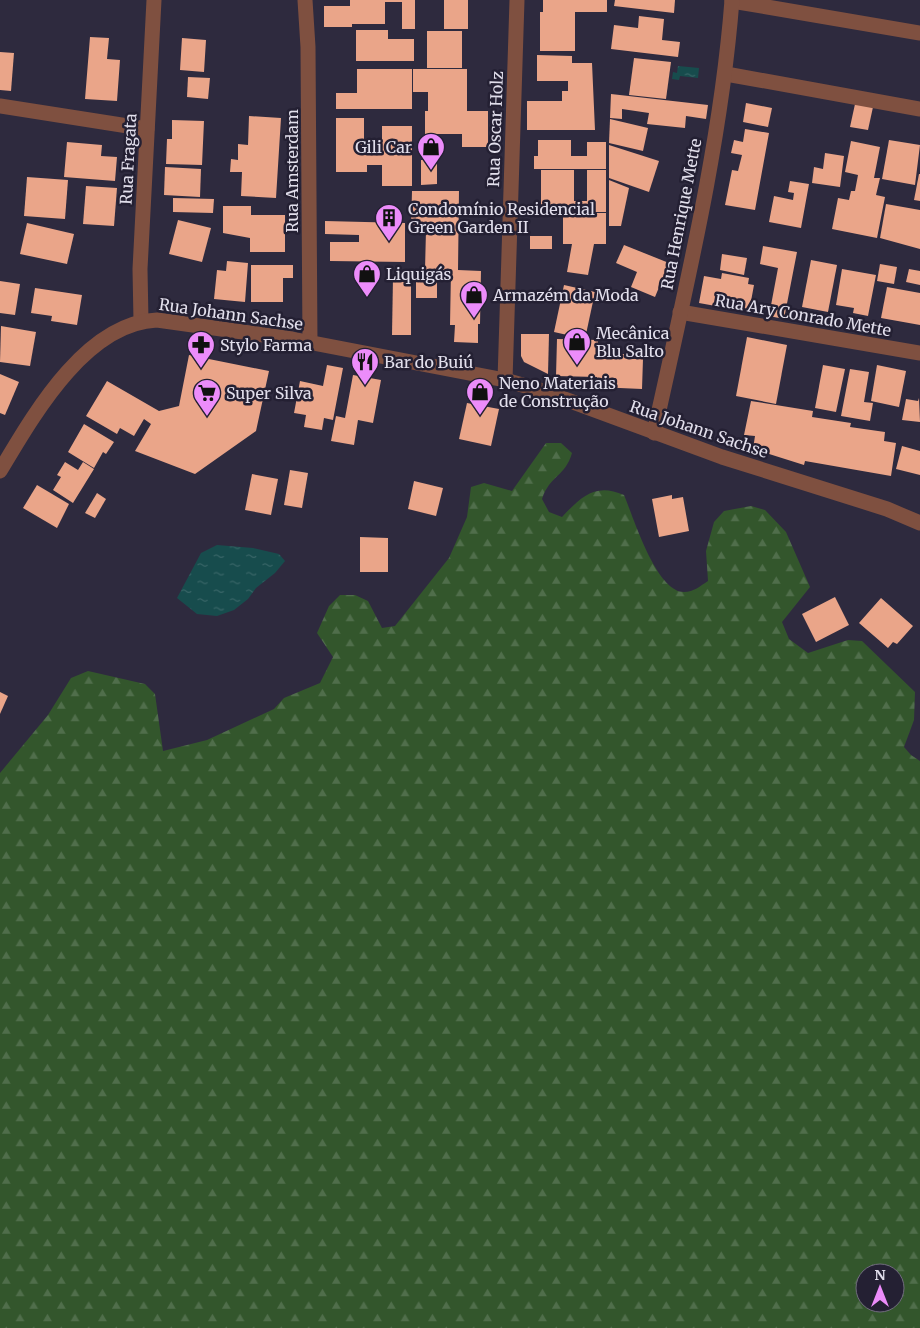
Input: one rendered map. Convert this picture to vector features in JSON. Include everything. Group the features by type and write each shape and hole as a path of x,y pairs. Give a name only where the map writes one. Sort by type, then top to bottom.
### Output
{"street":[{"name":"Rua Fragata","path":"141,321 140,269 154,0"},
{"name":"Rua Amsterdam","path":"305,0 308,48 310,342"},
{"name":"Rua Oscar Holz","path":"505,380 517,0"},
{"path":"732,0 920,33"},
{"name":"Rua Henrique Mette","path":"654,433 680,312 726,74 732,0"},
{"path":"726,74 920,110"},
{"path":"0,106 147,128"},
{"name":"Rua Ary Conrado Mette","path":"680,312 920,353"},
{"name":"Rua Johann Sachse","path":"0,471 60,381 86,353 111,334 141,321 192,324 310,342 505,380 553,394 722,457 887,509 920,523"}],"green space":[{"path":"546,443 561,443 572,453 565,467 545,491 542,499 549,512 562,517 582,498 597,491 614,491 624,495 655,567 664,580 674,589 684,592 694,590 708,581 706,551 714,522 724,511 751,506 765,510 786,532 810,587 782,622 789,639 808,653 848,640 862,641 915,692 914,720 904,747 920,761 920,1328 0,1328 0,773 48,715 71,678 88,671 145,684 155,694 163,751 207,740 274,709 284,698 320,683 333,657 317,633 329,606 340,595 355,595 368,601 382,628 395,626 449,558 467,517 471,487 484,483 512,491"}],"water":[{"path":"678,66 699,68 698,78 680,76 679,80 672,79 673,72 677,73"},
{"path":"217,545 253,548 279,554 285,561 275,573 256,588 248,599 234,610 217,616 197,614 177,598 201,553"}],"building":[{"path":"350,0 415,0 415,29 402,29 402,2 385,2 385,24 352,24 352,27 324,27 324,6 350,6"},
{"path":"444,0 468,0 468,29 444,29"},
{"path":"543,0 607,0 607,12 575,12 575,51 540,51 540,12 543,12"},
{"path":"615,0 675,0 674,13 614,6"},
{"path":"639,16 664,19 662,40 680,42 678,57 611,49 614,25 638,28"},
{"path":"356,30 388,30 388,39 414,39 414,61 356,61"},
{"path":"427,31 462,31 462,68 427,68"},
{"path":"90,37 109,38 107,59 120,60 117,101 85,99"},
{"path":"182,38 206,40 204,72 180,70"},
{"path":"0,52 14,53 11,91 0,90"},
{"path":"537,55 572,56 572,63 592,63 595,130 527,130 527,101 562,101 562,91 568,91 568,81 537,81"},
{"path":"634,58 671,62 666,99 629,95"},
{"path":"357,69 412,69 412,109 336,109 336,93 357,93"},
{"path":"413,69 467,69 467,111 488,111 488,147 462,147 462,134 425,134 425,111 428,111 428,92 413,92"},
{"path":"188,77 210,78 208,99 187,97"},
{"path":"611,94 708,105 706,119 686,116 685,128 647,124 649,113 622,109 622,119 610,118"},
{"path":"746,103 772,108 768,127 743,122"},
{"path":"855,104 873,107 868,130 850,127"},
{"path":"249,116 281,118 276,198 241,196 242,172 230,172 231,159 238,160 238,144 248,145"},
{"path":"336,118 364,118 364,148 382,148 382,126 412,126 412,186 382,186 382,165 367,165 367,172 336,172"},
{"path":"610,119 648,128 643,151 609,143"},
{"path":"172,120 204,121 202,165 166,164 167,139 172,139"},
{"path":"745,129 769,133 755,210 725,205 732,170 738,171 742,155 731,153 734,140 743,142"},
{"path":"538,140 571,140 571,156 587,156 587,142 606,142 606,169 534,169 534,156 538,156"},
{"path":"889,140 920,145 915,185 882,179"},
{"path":"851,141 880,147 874,178 880,178 876,195 885,197 877,238 832,229 838,198 849,200 851,191 855,191 858,175 845,172"},
{"path":"67,142 102,145 101,156 117,157 115,181 64,177"},
{"path":"609,145 659,161 649,192 609,178"},
{"path":"825,153 844,156 840,187 812,183 814,167 823,169"},
{"path":"421,160 437,160 437,184 421,185"},
{"path":"165,167 201,169 200,197 164,195"},
{"path":"541,170 574,170 574,201 587,201 587,170 606,170 606,212 567,212 567,205 541,205"},
{"path":"920,174 920,201 914,200"},
{"path":"27,177 68,180 65,219 24,216"},
{"path":"609,180 629,188 621,226 609,226"},
{"path":"790,181 809,184 801,228 769,222 774,196 793,200 794,193 788,192"},
{"path":"86,186 117,188 114,226 83,224"},
{"path":"412,191 459,191 458,270 481,271 478,343 454,342 455,325 450,325 451,270 425,270 426,230 411,230"},
{"path":"173,198 214,199 213,213 173,212"},
{"path":"886,204 920,210 920,249 880,238"},
{"path":"223,206 251,206 251,215 285,215 285,252 250,252 250,238 223,233"},
{"path":"563,213 606,213 606,244 594,244 588,275 567,272 572,244 563,244"},
{"path":"178,220 211,228 202,262 169,254"},
{"path":"325,221 405,223 405,262 330,261 330,242 359,242 359,235 325,234"},
{"path":"27,223 74,234 67,264 20,254"},
{"path":"530,236 552,236 552,249 530,249"},
{"path":"624,245 669,263 655,297 631,287 637,272 616,263"},
{"path":"763,246 797,252 784,319 769,316 778,268 760,264"},
{"path":"722,254 747,258 744,275 720,270"},
{"path":"811,260 837,265 828,312 802,307"},
{"path":"227,261 248,263 245,302 214,299 217,270 226,271"},
{"path":"880,264 897,267 894,284 877,281"},
{"path":"251,265 293,265 293,278 283,278 283,302 251,302"},
{"path":"842,269 876,275 868,316 853,313 854,308 836,305"},
{"path":"909,269 920,271 920,285 906,282"},
{"path":"416,272 437,272 437,298 416,298"},
{"path":"722,273 749,278 748,284 754,285 749,312 699,303 704,276 721,279"},
{"path":"393,277 411,277 411,335 392,335"},
{"path":"0,281 20,284 15,315 0,313"},
{"path":"564,285 595,292 585,339 554,332"},
{"path":"887,287 920,293 920,325 881,318"},
{"path":"35,288 82,295 77,325 51,321 52,316 31,313"},
{"path":"1,326 36,332 30,366 0,362"},
{"path":"521,334 549,334 548,374 524,362 521,356"},
{"path":"747,337 787,345 776,404 736,396"},
{"path":"557,339 598,340 598,357 620,358 620,354 630,354 630,359 643,359 642,389 597,387 597,377 556,376"},
{"name":"Super Silva","path":"189,355 269,371 256,431 195,474 135,451 151,424 144,419 134,436 120,428 117,434 86,416 107,381 159,411 179,406"},
{"path":"327,365 343,368 333,420 324,418 322,430 304,427 306,415 294,413 300,381 323,386"},
{"path":"823,365 845,369 836,412 815,408"},
{"path":"877,365 906,371 899,407 871,401"},
{"path":"850,369 869,372 864,402 873,403 870,421 841,416"},
{"path":"0,374 19,382 5,415 0,413"},
{"path":"353,375 381,380 373,423 358,420 354,445 331,441 336,416 345,418"},
{"path":"919,398 920,422 902,420 906,399 918,401"},
{"path":"751,401 813,411 812,417 851,423 850,427 885,432 884,441 896,443 891,476 805,461 804,465 753,449 755,436 744,435"},
{"path":"467,403 499,409 491,446 459,439"},
{"path":"84,424 114,442 106,454 103,452 94,468 68,452"},
{"path":"902,446 920,451 920,475 896,469"},
{"path":"65,462 78,470 83,462 94,469 73,503 53,490 61,477 57,475"},
{"path":"290,470 308,473 302,508 284,505"},
{"path":"252,474 278,479 271,515 245,510"},
{"path":"414,481 443,488 436,516 408,509"},
{"path":"37,485 69,504 57,528 23,508"},
{"path":"97,493 106,499 95,518 85,513"},
{"path":"672,495 672,499 683,497 689,531 659,537 652,499"},
{"path":"360,537 388,538 388,572 360,572"},
{"path":"835,597 849,625 816,642 802,614"},
{"path":"881,598 913,626 897,644 893,642 888,648 859,623"},
{"path":"0,692 8,696 0,714"}],"place":[{"name":"Gili Car","path":"431,171"},
{"name":"Condomínio Residencial Green Garden II","path":"389,242"},
{"name":"Liquigás","path":"367,298"},
{"name":"Armazém da Moda","path":"474,319"},
{"name":"Mecânica Blu Salto","path":"577,366"},
{"name":"Stylo Farma","path":"201,369"},
{"name":"Bar do Buiú","path":"365,386"},
{"name":"Neno Materiais de Construção","path":"480,416"},
{"name":"Super Silva","path":"207,417"}]}
